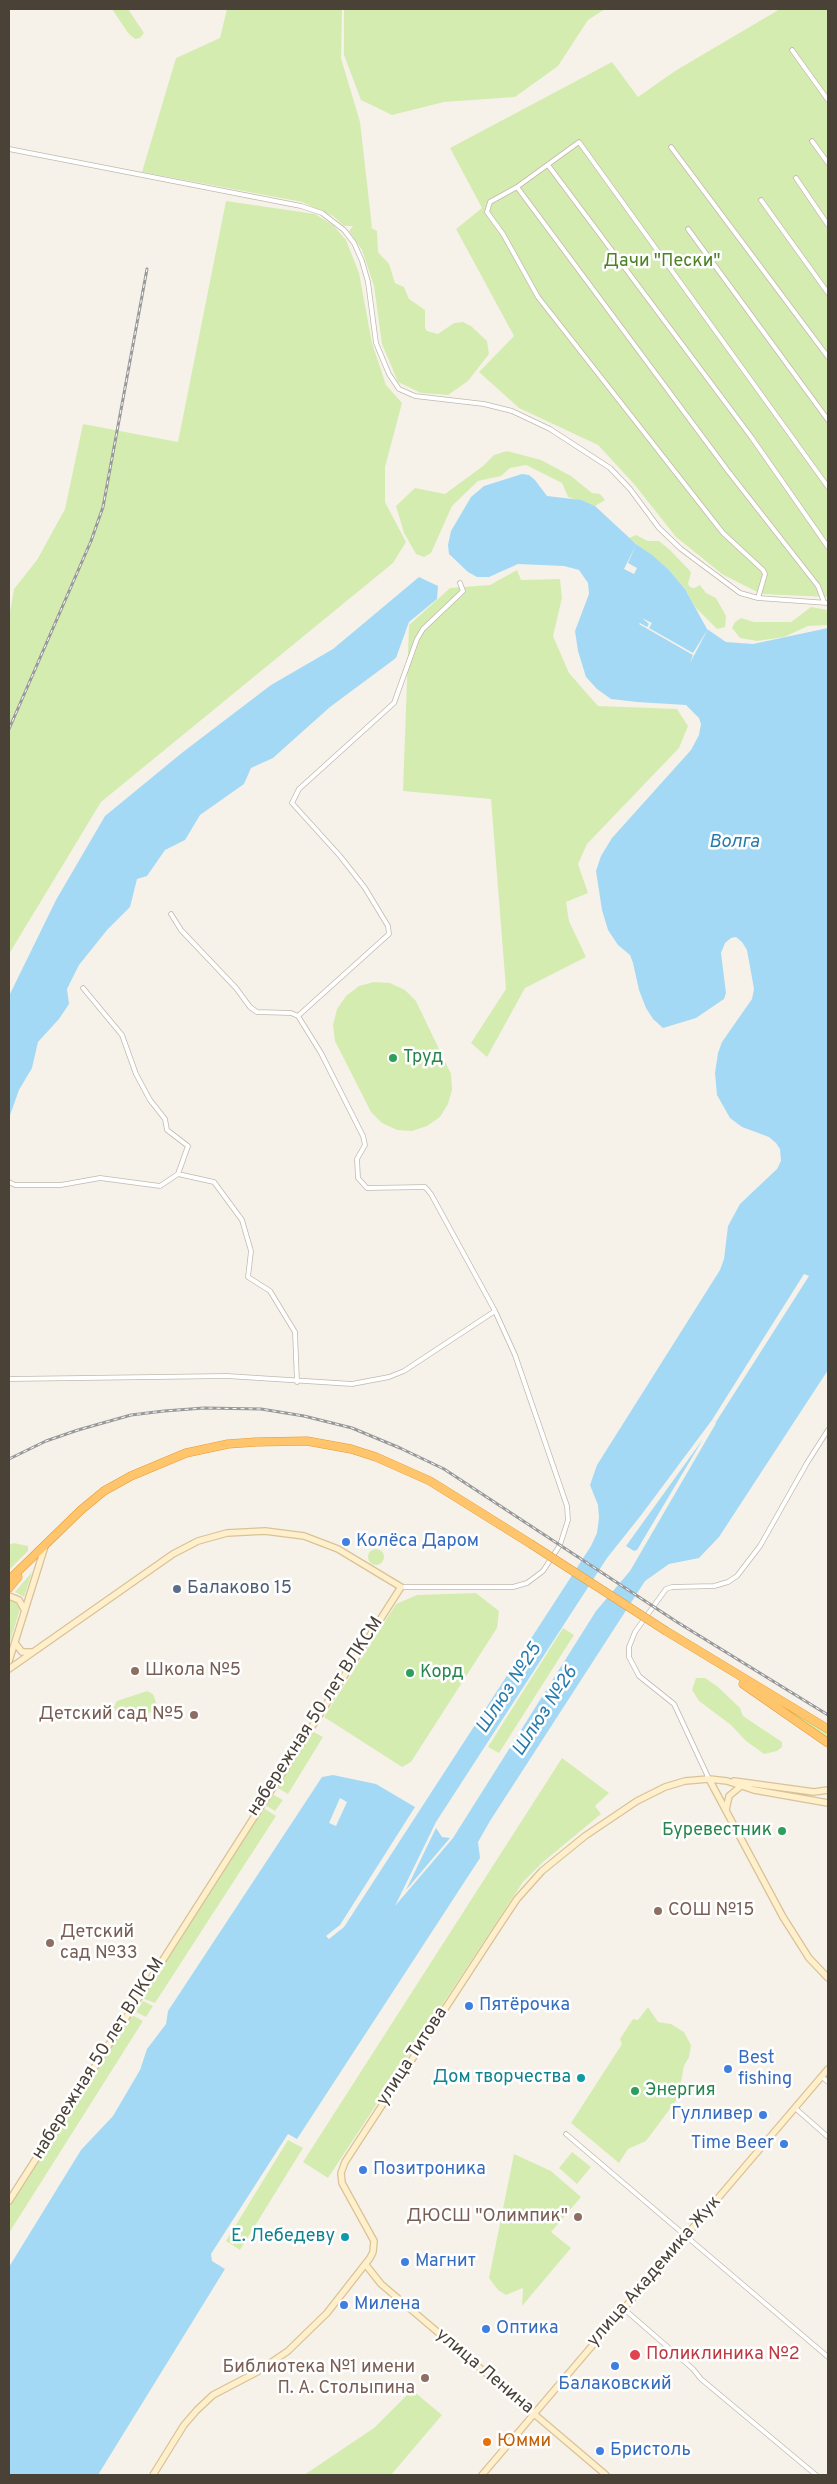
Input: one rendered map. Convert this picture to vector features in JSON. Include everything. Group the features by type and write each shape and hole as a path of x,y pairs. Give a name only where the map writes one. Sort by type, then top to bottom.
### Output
{"highway":[{"path":"9,1580 91,1501 117,1484 149,1467 204,1449 228,1444 281,1441 328,1444 351,1449 398,1466 465,1501 712,1660 828,1729"},
{"path":"9,1588 45,1545"},
{"path":"712,1660 828,1743"}],"street":[{"path":"792,50 828,100"},
{"path":"812,141 828,163"},
{"path":"758,598 765,574 763,570 723,533 538,297 503,234 487,212 490,202 517,187 579,142 828,487"},
{"path":"671,147 828,357"},
{"path":"9,149 301,206 330,217 354,243 362,261 368,282 376,343 389,374 399,389 415,396 484,404 512,411 550,429 610,468 630,489 659,528 681,549 740,593 758,598 826,602 818,586 712,450 517,187"},
{"path":"548,166 752,438 828,547"},
{"path":"796,178 828,225"},
{"path":"761,200 828,292"},
{"path":"688,229 828,420"},
{"path":"298,1016 389,934 388,926 365,888 340,856 292,803 299,789 394,703 417,639 423,629 463,591 460,583"},
{"path":"9,1669 173,1554 198,1541 227,1533 265,1531 304,1536 338,1549 401,1587 513,1587 527,1583 543,1572 566,1532 568,1520 567,1506 515,1355 494,1311 431,1194 425,1187 367,1188 358,1178 357,1159 365,1145 363,1136 321,1053 298,1016 291,1013 258,1012 250,1007 236,988 181,930 171,914"},
{"path":"9,1182 15,1185 61,1185 100,1178 160,1186 178,1174 188,1146 168,1130 164,1119 150,1100 136,1074 122,1035 83,988"},
{"path":"178,1174 214,1182 242,1220 251,1251 248,1277 270,1291 295,1332 297,1382"},
{"path":"9,1379 227,1376 297,1382 352,1384 389,1377 404,1371 494,1311"},
{"path":"828,1430 760,1546 738,1576 728,1582 714,1586 672,1587 666,1589 635,1632 629,1647 628,1657 639,1676 674,1704 709,1779 783,1917 809,1958 828,1978"},
{"path":"9,1661 45,1545"},
{"name":"набережная 50 лет ВЛКСМ","path":"9,2201 401,1587"},
{"path":"9,1596 19,1600 24,1612"},
{"path":"15,1643 19,1650 31,1652"},
{"name":"улица Титова","path":"153,2475 184,2426 197,2410 213,2395 257,2372 288,2351 327,2313 366,2265 374,2252 374,2242 342,2183 341,2173 345,2162 518,1899 542,1871 572,1846 637,1801 670,1785 709,1779 727,1781 741,1786 828,1803"},
{"path":"727,1781 814,1792 828,1790"},
{"path":"726,1812 726,1802 729,1796 741,1786"},
{"name":"улица Академика Жук","path":"482,2475 828,2069"},
{"path":"822,2076 828,2082"},
{"path":"795,2108 828,2136"},
{"path":"566,2134 828,2357"},
{"name":"улица Ленина","path":"366,2265 381,2284 606,2475"},
{"path":"624,2309 693,2369 701,2379 816,2475"}],"green space":[{"path":"112,9 128,9 144,33 140,38 135,39 128,33"},
{"path":"227,9 342,9 341,58 360,122 372,227 370,227 377,231 378,252 389,264 395,283 404,287 409,299 425,310 425,328 427,331 438,334 454,323 463,322 471,326 487,341 489,354 468,381 448,395 421,393 398,382 382,344 374,286 362,250 349,231 353,226 344,226 333,216 302,202 142,172 176,58 220,38"},
{"path":"344,9 605,9 588,20 558,66 515,97 444,102 392,115 361,100 344,55"},
{"name":"Дачи \"Пески\"","path":"780,9 828,9 828,597 761,594 722,574 676,537 634,484 598,445 519,408 479,372 514,336 456,229 482,208 450,148 612,62 638,97 675,71"},
{"path":"226,201 315,214 333,225 346,240 359,273 372,343 386,385 402,403 385,467 385,502 406,542 393,563 101,802 9,954 9,618 14,589 37,560 65,509 83,424 178,442"},
{"path":"507,451 541,460 571,476 592,493 600,494 605,500 595,506 568,497 562,483 526,465 510,468 501,476 478,481 452,506 431,553 424,557 416,554 404,533 396,506 415,488 445,494 483,466 494,455"},
{"path":"636,535 648,541 659,541 670,550 691,572 688,584 690,587 694,588 700,585 706,593 716,598 726,616 725,627 717,629 695,607 685,589 669,570 629,538"},
{"path":"517,570 521,580 560,579 562,598 553,636 569,673 598,706 677,709 688,726 679,748 587,844 578,864 588,893 566,902 569,921 586,957 525,988 487,1057 471,1043 506,989 491,799 403,791 409,625 450,588 490,585"},
{"path":"811,607 828,610 828,625 808,626 784,637 757,641 740,638 732,628 735,622 741,618 754,622 791,622"},
{"name":"Труд","path":"374,982 390,983 405,990 416,1001 451,1074 452,1090 448,1104 440,1117 427,1126 412,1131 397,1130 382,1123 371,1112 335,1041 333,1025 337,1009 346,996 359,986"},
{"path":"14,1543 28,1546 28,1551 9,1570 9,1545"},
{"path":"373,1549 379,1549 384,1554 382,1563 373,1565 368,1560 368,1554"},
{"path":"32,1572 24,1597 15,1592"},
{"name":"Корд","path":"476,1593 499,1611 497,1628 411,1762 402,1767 324,1717 396,1604 417,1595"},
{"path":"13,1599 20,1609 9,1645 9,1601"},
{"path":"563,1628 574,1635 499,1753 488,1747"},
{"path":"696,1678 705,1678 718,1687 740,1708 743,1716 782,1742 782,1747 777,1751 764,1754 746,1741 731,1725 699,1701 692,1690"},
{"path":"147,1691 153,1694 157,1705 154,1711 125,1721 118,1718 114,1707 117,1701"},
{"path":"772,1696 828,1733 828,1739 770,1698"},
{"path":"312,1731 323,1737 288,1794 276,1787"},
{"path":"562,1758 609,1793 595,1806 601,1814 543,1862 523,1882 328,2178 303,2162"},
{"path":"272,1794 283,1800 275,1811 265,1805"},
{"path":"262,1807 276,1816 155,2003 142,1998"},
{"path":"143,2001 153,2006 146,2017 136,2012"},
{"name":"Энергия","path":"648,2007 658,2022 671,2024 684,2032 691,2045 689,2057 684,2066 678,2098 646,2141 628,2149 619,2163 571,2123 622,2044 620,2039 633,2019 638,2020"},
{"path":"132,2015 143,2021 9,2233 9,2207"},
{"path":"288,2140 303,2148 240,2250 226,2241"},
{"path":"572,2152 591,2167 577,2184 559,2168"},
{"path":"514,2154 551,2171 581,2197 551,2232 571,2248 522,2306 523,2288 506,2295 498,2290 489,2278"},
{"path":"412,2390 442,2415 391,2475 304,2475 374,2428"}],"water":[{"path":"522,474 529,475 547,496 581,500 595,506 636,544 669,570 685,589 707,629 726,642 753,644 828,628 828,1370 719,1537 699,1558 669,1564 645,1581 490,1821 478,1842 480,1858 297,2139 288,2134 211,2254 212,2261 225,2269 98,2475 9,2475 9,2267 81,2150 113,2116 140,2070 147,2049 166,2024 168,2011 322,1777 333,1775 376,1784 415,1807 340,1925 326,1936 329,1939 344,1927 591,1546 597,1533 599,1518 598,1505 590,1485 597,1465 720,1270 724,1259 728,1226 740,1204 777,1169 781,1161 780,1149 776,1143 769,1137 742,1127 730,1118 717,1095 715,1073 718,1053 722,1042 752,999 754,989 747,950 742,942 736,937 731,938 725,943 721,953 726,993 724,999 696,1018 663,1028 653,1019 646,1008 630,955 618,945 608,930 602,910 596,871 601,856 612,838 691,750 699,735 701,724 699,718 686,705 611,699 597,689 586,677 578,651 575,631 589,594 588,583 579,570 564,566 518,564 489,577 477,577 468,572 449,554 448,545 451,531 471,497 484,486","holes":["712,1420 716,1422 630,1571 596,1611 453,1838 395,1906 436,1822 607,1558"]},
{"path":"419,577 438,586 437,599 409,622 396,658 330,707 273,758 251,768 244,784 200,815 185,840 165,850 147,876 137,879 130,907 107,930 79,965 67,989 69,1004 59,1019 38,1042 32,1068 19,1090 9,1118 9,996 56,900 105,816 183,752 271,685 333,649"},
{"path":"703,1439 637,1550 634,1551 626,1546"},
{"path":"436,1828 442,1837 450,1838 406,1890"}],"pier":[{"path":"636,545 628,563 637,568 634,574 624,569"},
{"path":"642,618 652,623 649,628 693,653 708,629 690,663 693,655 639,624 647,627 649,624"},
{"path":"804,1274 809,1276 716,1422 712,1420"},
{"path":"340,1798 347,1802 336,1826 329,1823"}],"railway":[{"path":"9,729 91,541 103,507 147,269"},
{"path":"9,1459 46,1441 78,1430 131,1415 164,1411 204,1408 261,1409 304,1416 352,1428 444,1469 677,1622 828,1715"}],"place":[{"name":"Труд","path":"393,1058"},
{"name":"Колёса Даром","path":"346,1542"},
{"name":"Балаково 15","path":"177,1589"},
{"name":"Школа №5","path":"135,1671"},
{"name":"Корд","path":"410,1673"},
{"name":"Детский сад №5","path":"194,1715"},
{"name":"Буревестник","path":"782,1831"},
{"name":"СОШ №15","path":"658,1911"},
{"name":"Детский сад №33","path":"50,1943"},
{"name":"Пятёрочка","path":"469,2006"},
{"name":"Best fishing","path":"728,2069"},
{"name":"Дом творчества","path":"581,2078"},
{"name":"Энергия","path":"635,2091"},
{"name":"Гулливер","path":"763,2115"},
{"name":"Time Beer","path":"784,2144"},
{"name":"Позитроника","path":"363,2170"},
{"name":"ДЮСШ \"Олимпик\"","path":"578,2217"},
{"name":"Е. Лебедеву","path":"345,2237"},
{"name":"Магнит","path":"405,2262"},
{"name":"Милена","path":"344,2305"},
{"name":"Оптика","path":"486,2329"},
{"name":"Поликлиника №2","path":"635,2355"},
{"name":"Балаковский","path":"615,2366"},
{"name":"Библиотека №1 имени П. А. Столыпина","path":"425,2378"},
{"name":"Юмми","path":"487,2442"},
{"name":"Бристоль","path":"600,2451"}],"water label":[{"name":"Волга","path":"734,843"},
{"name":"Шлюз №25","path":"510,1689"},
{"name":"Шлюз №26","path":"546,1712"}]}
